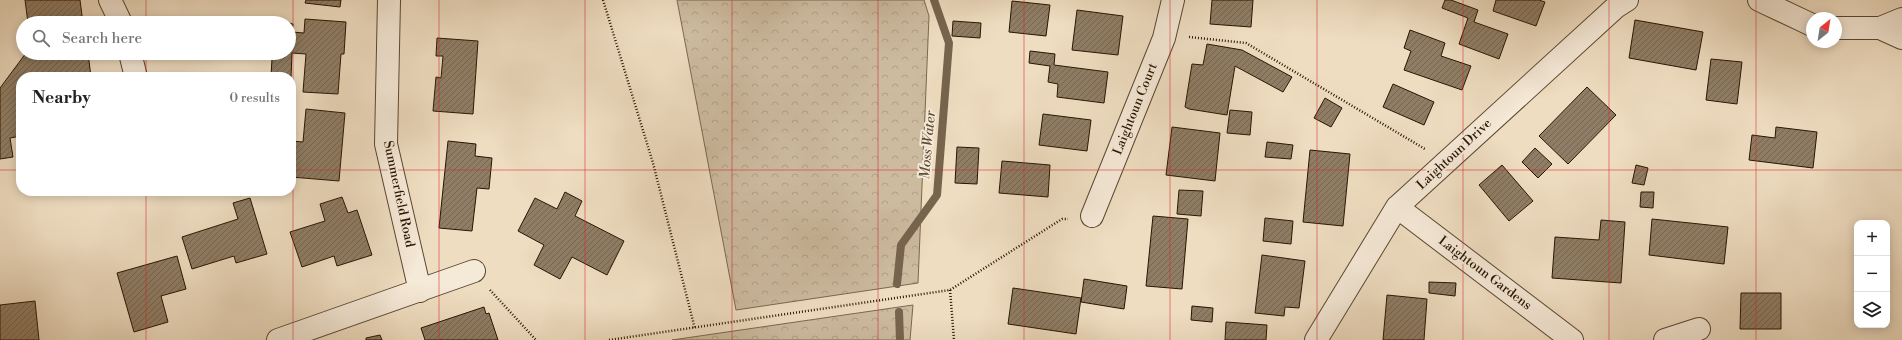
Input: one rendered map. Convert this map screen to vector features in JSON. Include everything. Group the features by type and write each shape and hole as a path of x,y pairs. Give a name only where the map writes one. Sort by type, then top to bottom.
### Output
{"street":[{"path":"110,0 118,16"},
{"name":"Summerfield Road","path":"389,0 386,144 420,291"},
{"name":"Laightoun Court","path":"1092,216 1165,35 1173,0"},
{"name":"Laightoun Drive","path":"1316,340 1397,207 1616,7 1627,0"},
{"path":"1759,0 1806,21"},
{"path":"1842,28 1880,28 1902,19"},
{"path":"1880,28 1902,38"},
{"path":"132,60 135,72"},
{"name":"Laightoun Gardens","path":"1397,207 1572,340"},
{"path":"278,340 474,271"},
{"path":"1664,340 1699,329"}],"path":[{"path":"603,0 653,163 695,329"},
{"path":"1165,35 1246,43 1446,161"},
{"path":"609,340 695,329 950,290 1062,219 1092,216"},
{"path":"474,271 536,340"},
{"path":"950,290 954,340"}],"green space":[{"path":"677,0 924,0 929,16 918,283 736,310"},
{"path":"913,305 910,340 672,340"}],"building":[{"path":"25,0 80,0 82,16 27,16"},
{"path":"306,0 341,0 340,7 305,3"},
{"path":"1212,0 1253,0 1251,27 1210,24"},
{"path":"1445,0 1451,0 1478,10 1474,22 1508,34 1499,59 1459,44 1468,18 1442,8"},
{"path":"1496,0 1539,0 1545,2 1536,26 1493,11"},
{"path":"1012,1 1050,5 1046,36 1009,32"},
{"path":"1077,10 1123,16 1118,55 1072,50"},
{"path":"305,19 346,22 344,54 341,54 338,94 303,92 306,54 296,53 296,32 304,33"},
{"path":"1635,20 1703,32 1696,70 1629,58"},
{"path":"953,21 981,23 980,38 952,36"},
{"path":"1410,30 1445,43 1441,56 1471,66 1462,90 1404,70 1411,51 1404,48"},
{"path":"437,38 478,41 473,114 433,111 436,77 441,78 443,56 436,56"},
{"path":"1207,44 1242,50 1292,77 1283,92 1235,66 1227,115 1189,109 1185,107 1192,64 1203,65"},
{"path":"1030,51 1055,54 1054,65 1108,72 1104,103 1057,97 1058,84 1048,82 1050,66 1029,63"},
{"path":"1711,59 1742,62 1737,104 1706,100"},
{"path":"21,60 89,60 90,72 16,72 16,137 10,138 13,157 0,159 0,88"},
{"path":"272,60 292,60 291,72 271,72"},
{"path":"1393,84 1434,102 1424,125 1383,107"},
{"path":"1587,87 1616,115 1568,164 1539,136"},
{"path":"1325,98 1342,108 1331,127 1314,118"},
{"path":"306,109 345,113 339,181 296,177 296,141 303,142"},
{"path":"1230,110 1252,112 1250,135 1227,133"},
{"path":"1043,114 1091,120 1087,151 1039,145"},
{"path":"1172,127 1220,133 1215,181 1166,175"},
{"path":"1776,127 1817,132 1813,168 1749,160 1752,135 1775,138"},
{"path":"448,141 476,144 475,156 492,158 489,189 477,188 472,231 439,228"},
{"path":"1267,142 1293,145 1291,159 1265,157"},
{"path":"957,147 979,148 977,184 955,183"},
{"path":"1535,148 1552,164 1538,178 1522,162"},
{"path":"1310,150 1350,154 1343,226 1303,222"},
{"path":"1002,161 1050,165 1048,197 999,193"},
{"path":"1502,165 1533,201 1509,221 1479,185"},
{"path":"1636,165 1648,168 1644,185 1632,183"},
{"path":"1179,190 1203,191 1201,216 1177,214"},
{"path":"565,192 582,201 575,216 624,241 607,275 572,257 560,279 534,265 544,245 518,231 535,198 557,209"},
{"path":"1641,192 1654,192 1653,208 1640,207"},
{"path":"342,197 348,213 357,210 372,255 337,266 334,256 302,267 290,232 325,221 320,204"},
{"path":"250,198 267,254 236,263 234,256 192,269 182,237 238,219 233,203"},
{"path":"1153,216 1188,219 1182,289 1146,286"},
{"path":"1265,218 1293,221 1291,244 1263,241"},
{"path":"1652,219 1728,227 1724,264 1649,255"},
{"path":"1601,220 1625,222 1621,283 1552,278 1555,237 1599,240"},
{"path":"1262,255 1305,261 1299,308 1285,307 1284,316 1255,313"},
{"path":"177,256 186,289 161,296 168,322 134,332 117,273"},
{"path":"1084,279 1127,286 1124,309 1081,302"},
{"path":"1429,282 1456,283 1455,296 1429,293"},
{"path":"1013,288 1081,298 1076,334 1008,324"},
{"path":"1741,293 1781,293 1781,329 1740,329"},
{"path":"1387,295 1427,299 1424,340 1383,340"},
{"path":"35,301 39,340 0,340 0,305"},
{"path":"1192,306 1213,308 1212,322 1191,320"},
{"path":"484,307 486,314 489,313 498,340 425,340 421,328"},
{"path":"1226,322 1267,325 1266,340 1225,340"},
{"path":"380,335 382,340 366,340 366,338"}],"waterway":[{"name":"Moss Water","path":"897,284 901,245 937,195 949,43 934,0"},
{"name":"Moss Water","path":"899,312 900,340"}]}
